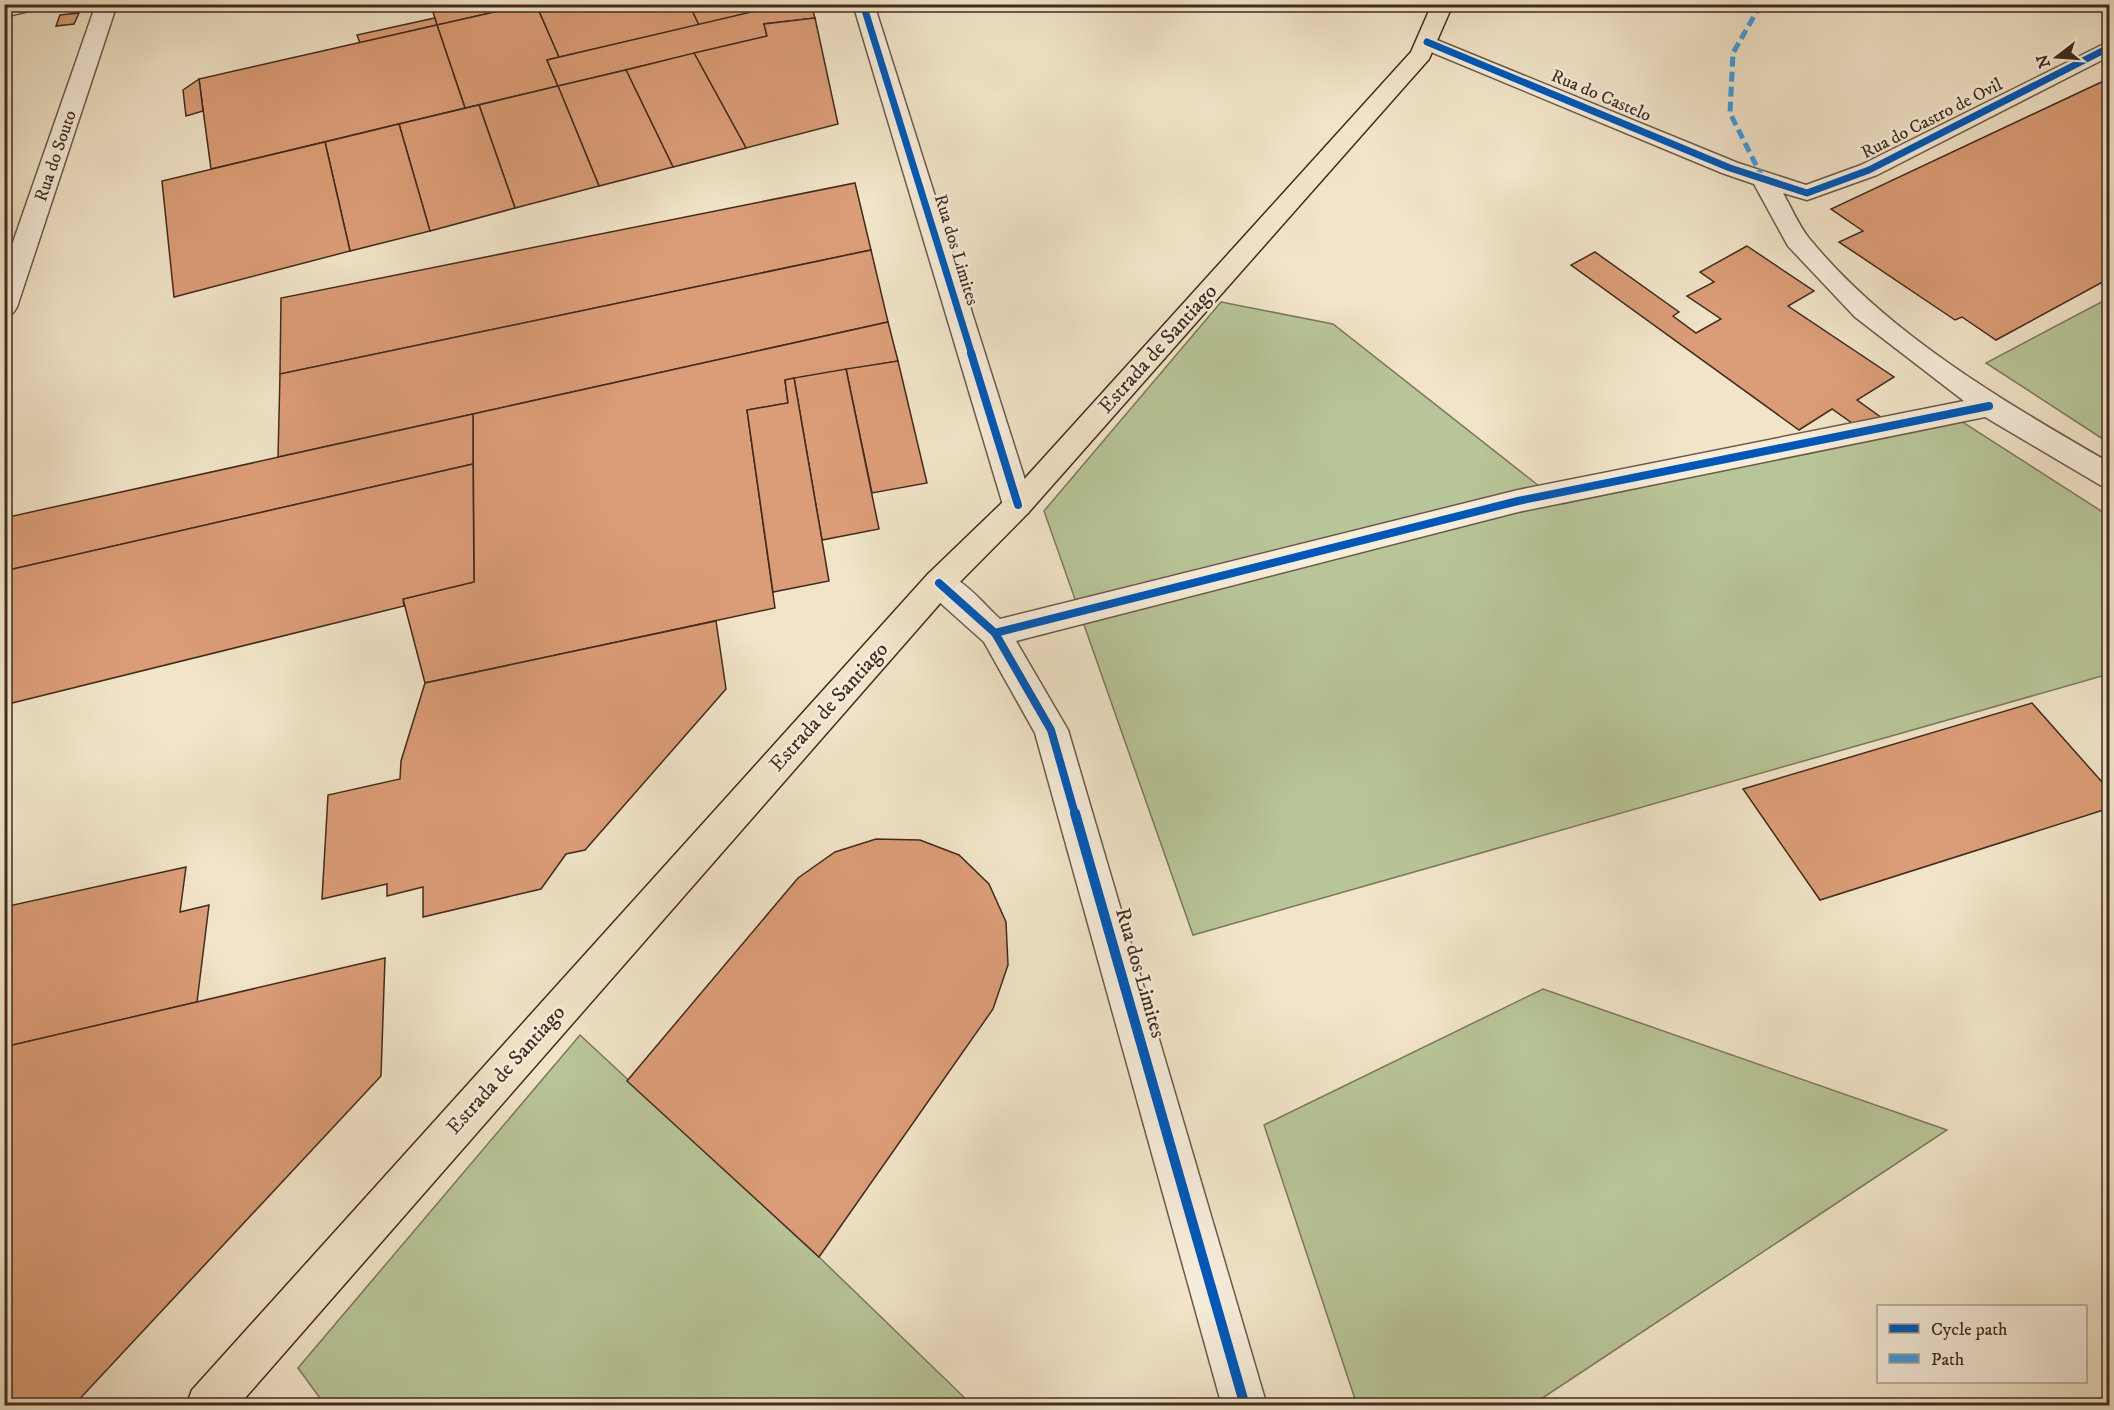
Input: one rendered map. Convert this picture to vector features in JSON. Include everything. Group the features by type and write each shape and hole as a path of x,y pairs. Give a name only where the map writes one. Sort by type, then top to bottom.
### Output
{"main road":[{"name":"Estrada de Santiago","path":"208,1406 939,583 1018,505 1421,54 1443,4"}],"street":[{"path":"4,11 34,4"},
{"name":"Rua do Souto","path":"4,307 107,4"},
{"name":"Rua dos Limites","path":"863,4 1018,505"},
{"name":"Rua do Castelo","path":"1426,42 1730,168 1763,179"},
{"name":"Rua do Castro de Ovil","path":"1763,179 1807,193 1869,170 2109,47"},
{"path":"1763,179 1797,240 1864,311 1989,406 2109,477"},
{"path":"995,633 1518,501 1989,406"},
{"name":"Rua dos Limites","path":"939,583 995,633 1051,730 1245,1406"}],"green space":[{"path":"2109,298 2109,443 1986,363"},
{"path":"1221,302 1333,324 1562,504 1961,421 2109,516 2109,674 1193,935 1044,511"},
{"path":"1543,989 1947,1130 1532,1405 1357,1405 1264,1125"},
{"path":"580,1035 819,1257 972,1405 325,1405 298,1368"}],"building":[{"path":"450,4 530,4 437,25 432,9"},
{"path":"536,4 559,57 547,60 558,86 465,108 437,25"},
{"path":"536,4 689,4 699,25 559,57"},
{"path":"689,4 785,4 699,25"},
{"path":"785,4 811,4 815,18 764,24 767,36 558,86 547,60"},
{"path":"79,13 74,24 56,26 60,15"},
{"path":"435,18 437,25 360,43 357,35"},
{"path":"815,18 838,124 746,148 694,53 767,36 764,24"},
{"path":"437,25 465,108 211,169 199,79"},
{"path":"694,53 746,148 673,167 626,70"},
{"path":"626,70 673,167 599,186 558,86"},
{"path":"2110,78 2110,278 1996,340 1962,317 1955,320 1839,242 1863,231 1831,209"},
{"path":"199,79 203,111 186,116 183,90"},
{"path":"558,86 599,186 515,208 479,105"},
{"path":"479,105 515,208 430,231 399,124"},
{"path":"399,124 430,231 350,251 325,142"},
{"path":"325,142 350,251 174,297 162,181"},
{"path":"855,183 871,250 280,374 281,298"},
{"path":"1747,246 1814,291 1788,306 1894,377 1857,400 1882,418 1862,430 1832,409 1799,430 1571,265 1595,252 1679,312 1673,316 1696,333 1721,319 1687,296 1714,282 1700,272"},
{"path":"871,250 888,322 278,457 280,374"},
{"path":"888,322 898,361 785,380 788,403 747,410 775,608 425,683 403,599 474,582 473,414"},
{"path":"898,361 927,483 872,493 846,369"},
{"path":"846,369 879,529 822,540 794,378"},
{"path":"794,378 829,581 773,592 747,410 788,403 785,380"},
{"path":"473,414 473,464 4,571 4,518"},
{"path":"473,464 474,582 403,599 404,606 4,705 4,571"},
{"path":"716,621 726,689 585,850 566,854 541,889 423,917 423,887 387,896 387,884 322,899 328,795 400,779 401,761 425,683"},
{"path":"2032,703 2110,791 2110,808 1820,900 1743,789"},
{"path":"876,839 920,840 959,855 989,884 1006,922 1008,965 993,1009 819,1257 627,1081 798,878 835,852"},
{"path":"186,867 180,912 209,905 197,1002 4,1047 4,907"},
{"path":"385,958 381,1076 73,1406 4,1406 4,1047"}],"marked path":[{"path":"1761,4 1733,53 1730,113 1763,179"}],"cycle path":[{"path":"863,4 1018,505"},
{"path":"1427,42 1730,168 1807,193 1869,170 2110,47"},
{"path":"995,633 1518,501 1989,406"},
{"path":"939,583 995,633 1051,730 1245,1406"}]}
